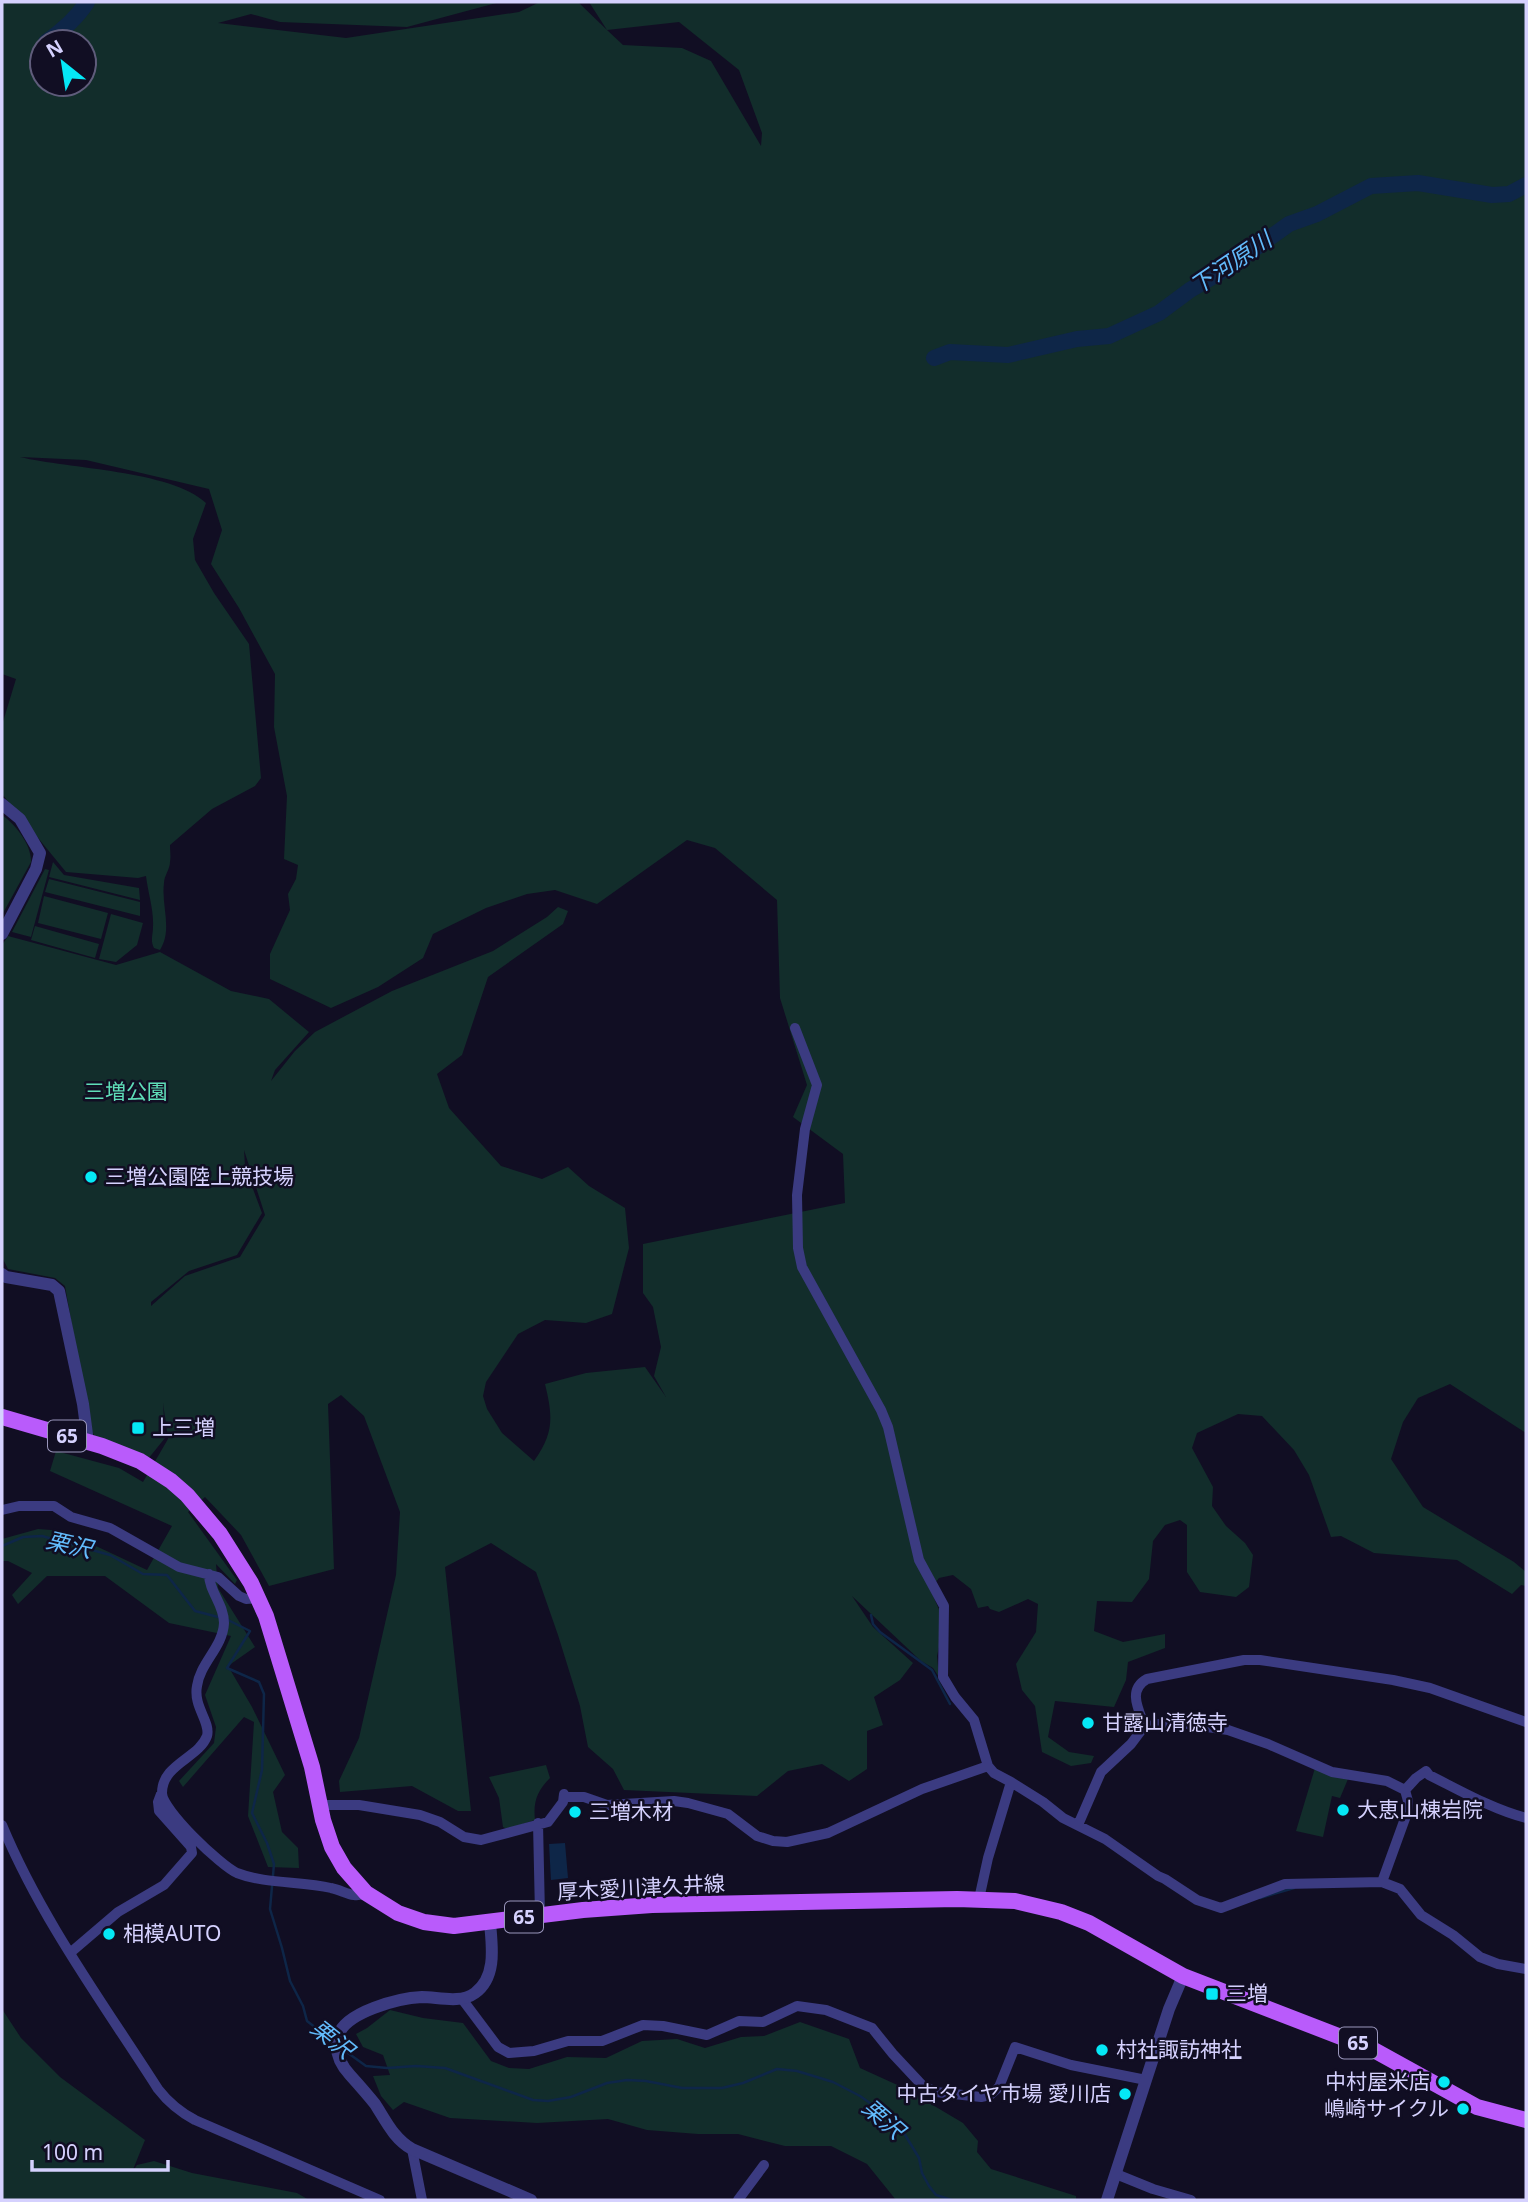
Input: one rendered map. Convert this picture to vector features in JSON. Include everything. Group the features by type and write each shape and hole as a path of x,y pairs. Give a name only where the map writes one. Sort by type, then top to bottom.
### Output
{"main road":[{"name":"厚木愛川津久井線","path":"2,1417 88,1441 139,1461 171,1481 187,1495 233,1553 259,1598 309,1756 328,1838 337,1858 366,1893 398,1913 424,1922 454,1926 583,1910 683,1904 979,1899 1015,1902 1068,1915 1101,1930 1183,1976 1372,2049 1477,2107 1526,2120"}],"street":[{"path":"2,804 20,819 40,853 36,869 2,934"},
{"path":"795,1028 817,1085 805,1129 797,1195 798,1248 802,1267 888,1427 919,1560 944,1606 943,1677 974,1720 988,1766 994,1773 1043,1802 1063,1818 1105,1839 1188,1895 1208,1905 1221,1908 1285,1884 1382,1882 1400,1889 1421,1915 1454,1935 1480,1957 1498,1964 1526,1969"},
{"path":"2,1274 52,1285 59,1291 83,1404 88,1441"},
{"path":"2,1510 19,1506 54,1506 71,1517 110,1528 179,1567 209,1574 224,1581 239,1596 246,1599 259,1598"},
{"path":"70,1952 118,1912 164,1885 192,1853 191,1847 159,1811 158,1802 169,1774 202,1744 206,1737 208,1727 198,1708 196,1689 202,1671 222,1637 224,1625 223,1612 210,1585 209,1574"},
{"path":"1145,1727 1136,1700 1136,1689 1140,1683 1147,1679 1244,1660 1418,1685 1526,1722"},
{"path":"1079,1825 1101,1772 1145,1727 1156,1724 1187,1724 1228,1730 1332,1772 1387,1781 1405,1790 1407,1813 1382,1882"},
{"path":"320,1805 359,1805 421,1815 473,1840 492,1838 548,1822 564,1796 584,1797 607,1805 664,1801 688,1803 727,1814 757,1836 787,1842 828,1833 922,1789 988,1766"},
{"path":"1405,1790 1426,1771 1484,1803 1526,1818"},
{"path":"979,1899 988,1858 1012,1782"},
{"path":"162,1792 163,1800 170,1810 221,1863 239,1874 332,1888 358,1897 366,1893"},
{"path":"538,1823 540,1915"},
{"path":"2,1825 25,1877 158,2089 184,2114 380,2200"},
{"path":"490,1923 492,1956 488,1974 475,1993 461,1998 419,1997 395,2001 350,2020 339,2033 336,2045 341,2063 373,2102 399,2141 531,2200"},
{"path":"1107,2200 1169,2009 1183,1976"},
{"path":"461,1998 498,2047 509,2053 534,2051 568,2041 609,2039 643,2025 710,2035 739,2021 763,2022 790,2008 801,2006 832,2012 872,2028 922,2085 936,2092 981,2097 990,2095 1001,2083 1016,2048 1070,2065 1146,2080"},
{"path":"412,2149 422,2200"},
{"path":"738,2200 764,2165"},
{"path":"1116,2174 1191,2200"}],"green space":[{"name":"三増公園","path":"2,2 500,2 407,27 280,22 251,14 218,23 346,38 519,12 540,2 578,2 607,30 589,2 1526,2 1526,1433 1450,1384 1418,1398 1403,1422 1391,1459 1423,1507 1514,1562 1526,1572 1526,1586 1521,1585 1512,1594 1457,1560 1374,1553 1341,1536 1331,1537 1309,1475 1294,1450 1262,1416 1238,1414 1197,1433 1192,1448 1213,1487 1212,1506 1253,1555 1249,1587 1236,1597 1200,1592 1187,1572 1187,1525 1180,1520 1165,1525 1153,1541 1149,1579 1132,1602 1097,1601 1094,1631 1123,1642 1165,1634 1165,1648 1128,1662 1126,1680 1114,1707 1055,1701 1048,1737 1069,1752 1094,1756 1091,1763 1071,1766 1042,1752 1035,1706 1022,1690 1016,1664 1036,1632 1038,1604 1028,1599 999,1612 988,1606 978,1608 971,1589 953,1575 939,1578 930,1589 941,1614 941,1638 937,1656 939,1677 933,1668 921,1661 852,1596 873,1627 913,1663 900,1680 874,1697 883,1725 867,1731 867,1769 849,1781 822,1764 788,1771 757,1796 624,1790 613,1769 588,1747 580,1706 536,1572 491,1543 445,1567 471,1811 458,1811 412,1786 340,1792 339,1781 359,1738 396,1575 400,1512 364,1416 341,1395 328,1404 334,1569 269,1586 241,1535 205,1497 188,1512 237,1580 235,1584 216,1564 218,1588 255,1647 228,1666 252,1707 285,1775 273,1792 282,1832 298,1848 299,1868 268,1867 248,1816 254,1722 244,1717 183,1787 179,1781 214,1743 216,1727 205,1695 231,1636 169,1623 105,1576 47,1576 18,1604 12,1595 32,1573 8,1561 2,1561 2,1539 38,1529 64,1531 147,1570 172,1526 50,1471 56,1451 119,1468 143,1482 168,1439 163,1403 165,1438 148,1459 96,1439 90,1427 65,1286 55,1278 8,1269 2,1257 2,945 8,936 116,965 160,952 231,991 269,999 309,1032 275,1070 271,1081 295,1051 315,1032 392,991 493,951 547,917 558,907 568,911 563,924 488,977 462,1055 437,1074 449,1108 501,1166 542,1179 568,1167 589,1186 625,1208 629,1248 612,1314 586,1323 545,1320 518,1334 486,1382 483,1396 487,1409 502,1433 534,1461 545,1442 550,1424 545,1384 586,1373 645,1367 666,1397 654,1376 661,1347 653,1307 643,1293 643,1244 845,1203 843,1154 793,1117 807,1085 780,998 777,900 715,848 687,840 597,904 555,890 527,894 486,908 433,934 423,958 378,987 331,1008 270,979 270,954 290,910 288,894 296,879 298,865 284,859 287,796 274,727 275,674 211,564 222,530 209,489 86,460 20,457 144,477 190,492 206,503 193,539 195,560 249,644 261,778 255,786 212,809 170,845 170,865 164,880 166,934 160,950 154,948 152,942 153,914 146,876 138,878 66,872 2,794 2,725 16,679 2,674","holes":["679,22 739,70 762,133 761,146 711,61 682,48 623,45 607,30","244,1150 265,1215 240,1257 185,1276 151,1306 151,1302 189,1271 237,1255 262,1213 253,1189 246,1182"]},
{"path":"2,815 22,835 31,855 31,862 2,915"},
{"path":"53,862 64,875 139,888 140,900 49,877"},
{"path":"45,869 49,870 31,937 12,932"},
{"path":"49,879 140,902 140,916 45,892"},
{"path":"44,896 108,913 101,939 38,923"},
{"path":"111,914 143,923 137,945 116,962 99,959"},
{"path":"35,926 99,944 95,958 31,940"},
{"path":"546,1765 550,1778 537,1797 535,1820 507,1829 503,1827 499,1798 489,1777"},
{"path":"1315,1768 1348,1779 1340,1798 1332,1796 1323,1837 1296,1831"},
{"path":"2,2009 21,2038 60,2077 145,2140 132,2172 137,2165 154,2161 192,2173 297,2193 309,2200 2,2200"},
{"path":"390,2010 463,2023 491,2061 509,2068 529,2069 567,2057 606,2058 642,2041 677,2039 705,2048 741,2037 764,2036 800,2022 849,2039 860,2068 904,2088 963,2123 978,2141 977,2152 991,2169 1076,2196 1076,2200 896,2200 867,2164 831,2146 785,2146 738,2134 647,2130 608,2119 537,2123 450,2118 404,2102 393,2110 381,2096 373,2076 390,2075 383,2055 363,2047 356,2034"}],"water":[{"path":"565,1843 568,1878 551,1880 549,1844"}],"waterway":[{"path":"64,28 87,2"},
{"name":"下河原川","path":"934,358 950,352 1008,355 1077,339 1109,336 1159,313 1289,224 1317,214 1371,186 1418,183 1492,195 1509,194 1526,185"},
{"name":"栗沢","path":"2,1546 23,1537 42,1536 110,1555 143,1574 167,1575 195,1611 222,1618"},
{"path":"871,1615 873,1624 880,1632 932,1670 950,1704"},
{"name":"栗沢","path":"228,1620 250,1631 227,1668 259,1682 264,1694 262,1770 252,1813 274,1864 270,1909 290,1981 303,2006 307,2021 334,2042"},
{"path":"1260,1898 1294,1888"},
{"name":"栗沢","path":"341,2048 366,2066 445,2068 533,2100 548,2101 571,2097 607,2083 627,2080 682,2088 722,2088 743,2083 777,2069 797,2071 833,2082 881,2111 904,2133 919,2158 922,2173 936,2195 952,2200"}],"place":[{"name":"三増公園陸上競技場","path":"91,1177"},
{"name":"上三増","path":"138,1428"},
{"name":"甘露山清徳寺","path":"1088,1723"},
{"name":"大恵山棟岩院","path":"1343,1810"},
{"name":"三増木材","path":"575,1812"},
{"name":"相模AUTO","path":"109,1934"},
{"name":"三増","path":"1212,1994"},
{"name":"村社諏訪神社","path":"1102,2050"},
{"name":"中村屋米店","path":"1444,2082"},
{"name":"中古タイヤ市場 愛川店","path":"1125,2094"},
{"name":"嶋崎サイクル","path":"1463,2109"}]}
